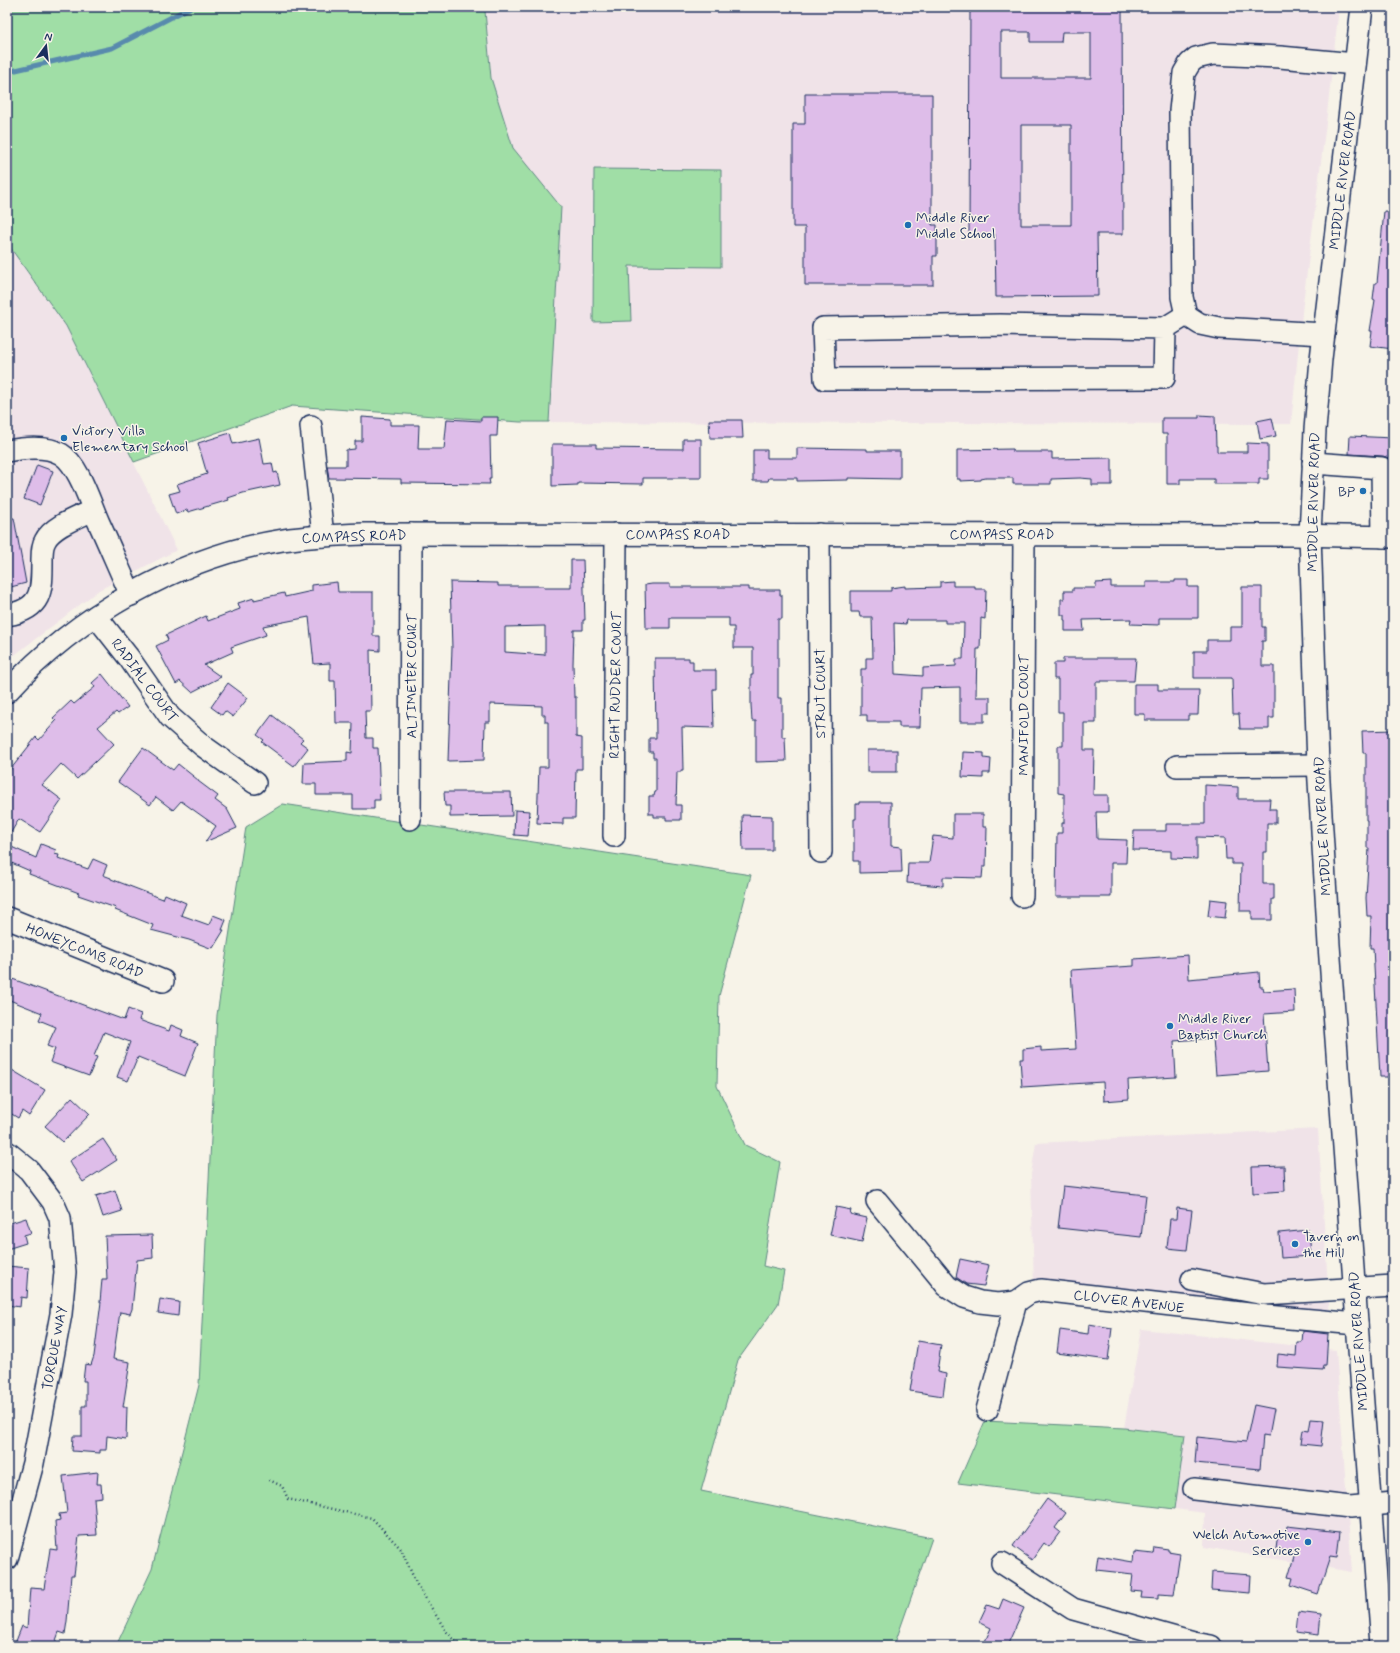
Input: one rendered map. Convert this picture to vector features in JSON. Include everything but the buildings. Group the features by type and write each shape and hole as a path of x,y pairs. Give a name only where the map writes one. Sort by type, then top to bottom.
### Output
{"street":[{"name":"MIDDLE RIVER ROAD","path":"1362,7 1324,334 1313,463 1310,535 1318,765 1330,953 1371,1505 1386,1611 1381,1646"},
{"path":"1324,334 1219,328 1200,324 1186,315 1182,298 1180,111 1184,73 1190,63 1196,58 1214,54 1280,57 1355,64"},
{"path":"1165,328 1164,378 825,380 823,328 1000,325 1165,328 1186,315"},
{"path":"311,426 323,536"},
{"path":"7,451 35,448 50,450 59,453 71,464 131,595"},
{"path":"1313,463 1382,468 1388,537"},
{"path":"7,615 19,613 34,605 40,595 44,542 49,534 65,523 93,510"},
{"name":"COMPASS ROAD","path":"7,692 42,657 74,631 131,595 164,577 222,554 284,540 323,536 411,534 1024,534 1310,535 1388,537"},
{"name":"ALTIMETER COURT","path":"410,819 411,534"},
{"name":"RIGHT RUDDER COURT","path":"614,836 616,534"},
{"name":"STRUT COURT","path":"819,534 821,852"},
{"name":"MANIFOLD COURT","path":"1022,896 1024,534"},
{"name":"RADIAL COURT","path":"96,616 129,658 170,717 204,746 255,783"},
{"path":"1177,766 1318,765"},
{"name":"HONEYCOMB ROAD","path":"7,918 163,981"},
{"name":"TORQUE WAY","path":"7,1152 29,1170 53,1202 60,1218 65,1272 60,1321 33,1463 7,1559"},
{"path":"877,1201 947,1286 964,1296 980,1302 998,1304 1016,1302 987,1410"},
{"path":"1192,1280 1264,1294 1393,1286"},
{"name":"CLOVER AVENUE","path":"1016,1302 1029,1293 1041,1290 1260,1316 1357,1324"},
{"path":"1194,1489 1350,1507 1393,1503"},
{"path":"1002,1562 1073,1609 1194,1643 1211,1646"}],"path":[{"path":"269,1480 282,1486 288,1499 372,1518 401,1549 417,1585 446,1631 459,1646"}],"shaded area":[{"name":"Middle River Middle School","path":"485,7 1339,7 1303,303 1291,424 518,422 498,148"},
{"name":"Victory Villa Elementary School","path":"7,243 66,326 177,550 99,590 12,657 7,663"},
{"path":"1318,1129 1330,1318 1034,1288 1031,1174 1036,1143"},
{"path":"1141,1329 1336,1350 1352,1572 1204,1547 1205,1513 1175,1509 1185,1435 1124,1428"}],"green space":[{"path":"7,7 487,7 485,11 491,78 513,148 561,207 549,422 520,422 292,406 134,462 66,326 7,243"},
{"path":"594,169 721,170 721,267 629,266 631,321 593,322"},
{"path":"283,804 751,875 719,996 717,1086 745,1145 780,1162 763,1266 784,1271 778,1304 738,1360 701,1491 932,1538 894,1646 116,1646 152,1569 199,1385 217,1015 246,827"},
{"path":"985,1421 1124,1428 1185,1435 1175,1509 958,1483"}],"waterway":[{"path":"7,72 112,48 191,7"}],"place":[{"name":"Middle River Middle School","path":"908,225"},
{"name":"Victory Villa Elementary School","path":"64,438"},
{"name":"BP","path":"1363,491"},
{"name":"Middle River Baptist Church","path":"1170,1026"},
{"name":"Tavern on the Hill","path":"1295,1244"},
{"name":"Welch Automotive Services","path":"1308,1542"}]}
